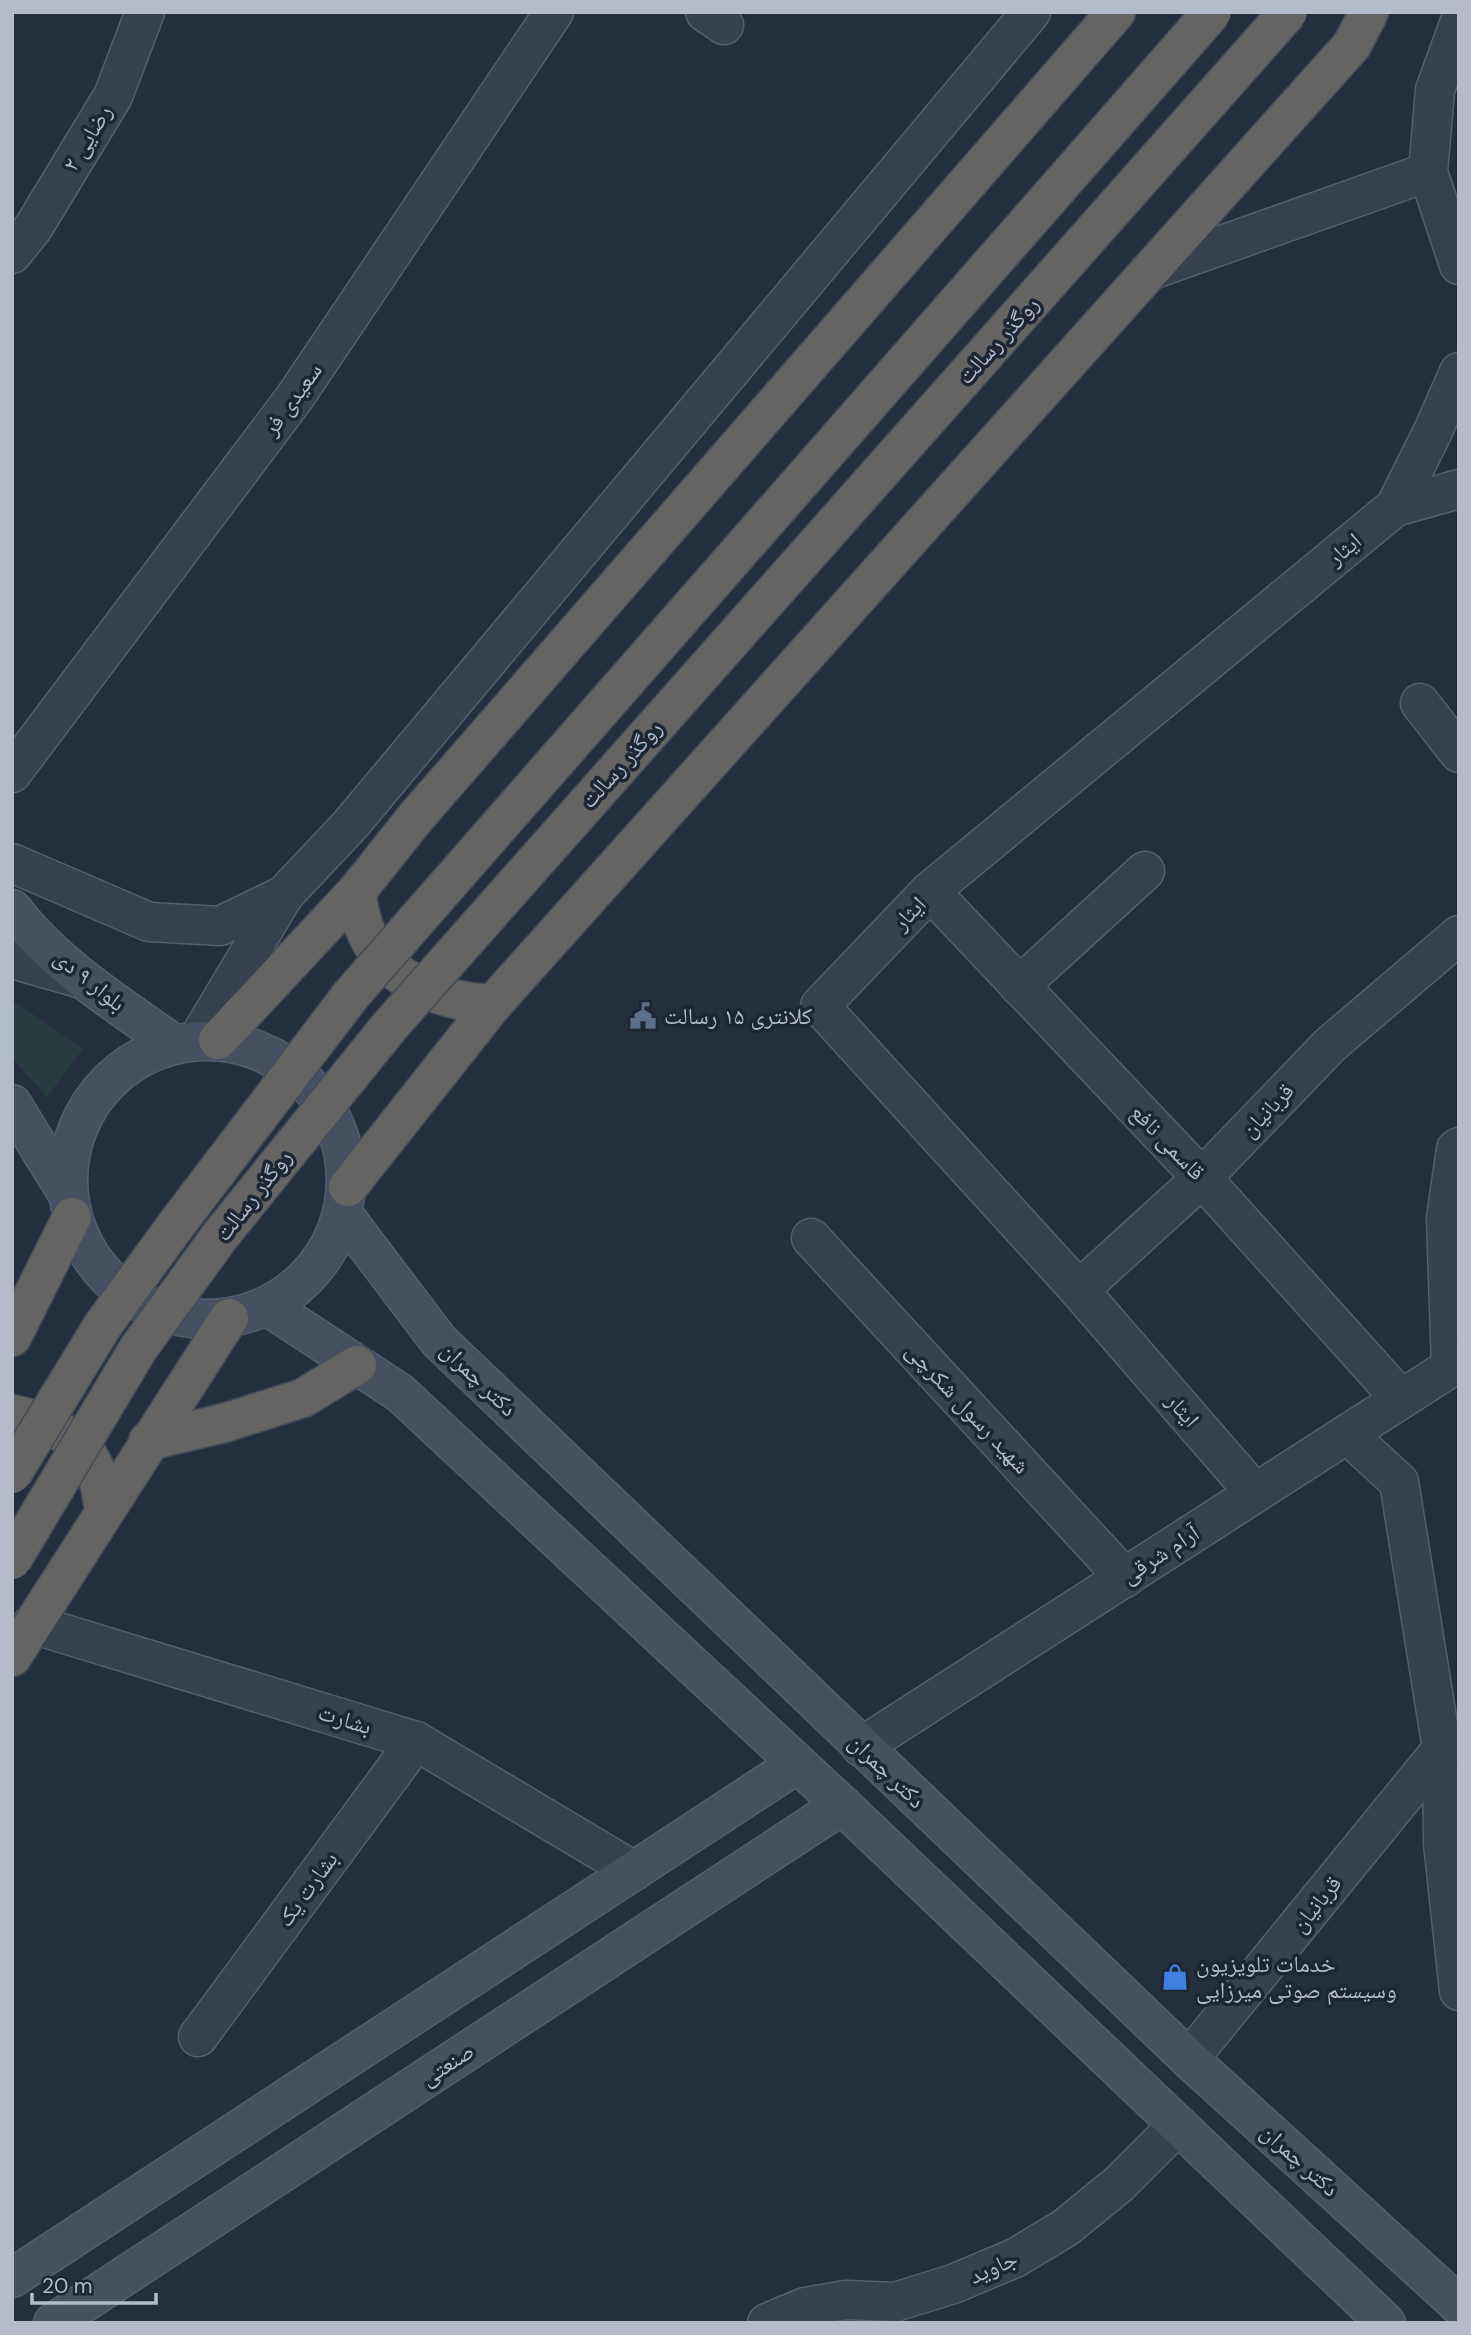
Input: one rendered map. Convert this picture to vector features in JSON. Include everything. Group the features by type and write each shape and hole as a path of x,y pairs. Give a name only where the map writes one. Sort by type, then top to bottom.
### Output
{"highway":[{"path":"196,1042 357,891 416,817 1115,12"},
{"name":"روگذر رسالت","path":"12,1474 103,1325 351,995 1212,12"},
{"name":"روگذر رسالت","path":"12,1560 138,1349 220,1236 389,1027 1288,12"},
{"path":"345,1200 493,1004 1352,45 1370,12"},
{"path":"357,891 358,910 368,933 380,954 396,973 416,986 444,998 493,1004"},
{"path":"12,1338 69,1205"},
{"path":"12,1657 229,1318"},
{"path":"148,1441 224,1423 303,1398 357,1365"},
{"path":"12,1414 31,1418 61,1432 82,1449 96,1474 104,1512"}],"main road":[{"name":"بلوار ۹ دی","path":"12,909 21,921 82,979 196,1042"},
{"path":"12,1104 69,1205 89,1254 97,1265 115,1285 149,1307 188,1318 229,1318 267,1306 299,1286 324,1258 345,1200 344,1144 326,1104 298,1072 261,1049 196,1042 134,1060 100,1089 78,1126 67,1168 69,1205"},
{"name":"دکتر چمران","path":"345,1200 439,1341 1189,2059 1459,2305"},
{"path":"267,1306 400,1393 842,1805 1385,2323"},
{"path":"12,2278 797,1764"},
{"name":"صنعتی","path":"53,2323 842,1805"},
{"path":"405,2020 443,2067"}],"street":[{"name":"رضایی ۲","path":"12,254 33,228 113,96 145,12"},
{"name":"سعیدی فر","path":"12,773 295,397 554,12"},
{"path":"196,1042 284,895 359,815 1031,12"},
{"path":"1459,24 1435,90 1428,172 1459,265"},
{"path":"1149,271 1428,172"},
{"name":"ایثار","path":"1255,1493 1079,1290 820,1006 930,891 1395,507 1459,372"},
{"path":"1395,507 1459,489"},
{"path":"1420,703 1459,752"},
{"path":"12,863 149,922 220,926 284,895"},
{"path":"1019,986 1146,871"},
{"name":"قاسمی نافع","path":"930,891 1202,1178 1401,1399"},
{"name":"قربانیان","path":"1079,1290 1202,1178 1330,1045 1459,935"},
{"path":"12,959 82,979"},
{"path":"1455,1364 1446,1219 1456,1149 1459,1147"},
{"name":"شهید رسول شکرچی","path":"811,1238 1125,1577"},
{"name":"آرام شرقی","path":"862,1747 1455,1364"},
{"path":"1347,1434 1399,1482 1451,1745 1443,1843 1459,1991"},
{"name":"بشارت","path":"32,1624 416,1741 634,1871"},
{"name":"بشارت یک","path":"198,2037 416,1741"},
{"name":"قربانیان","path":"1189,2059 1451,1745"},
{"name":"جاوید","path":"768,2323 805,2307 846,2300 895,2302 953,2284 1014,2259 1065,2228 1119,2184 1178,2125"}],"green space":[{"path":"12,1000 83,1049 47,1097 12,1058"}],"place":[{"name":"کلانتری ۱۵ رسالت","path":"643,1016"},
{"name":"خدمات تلویزیون وسیستم صوتی میرزایی","path":"1175,1977"}]}
